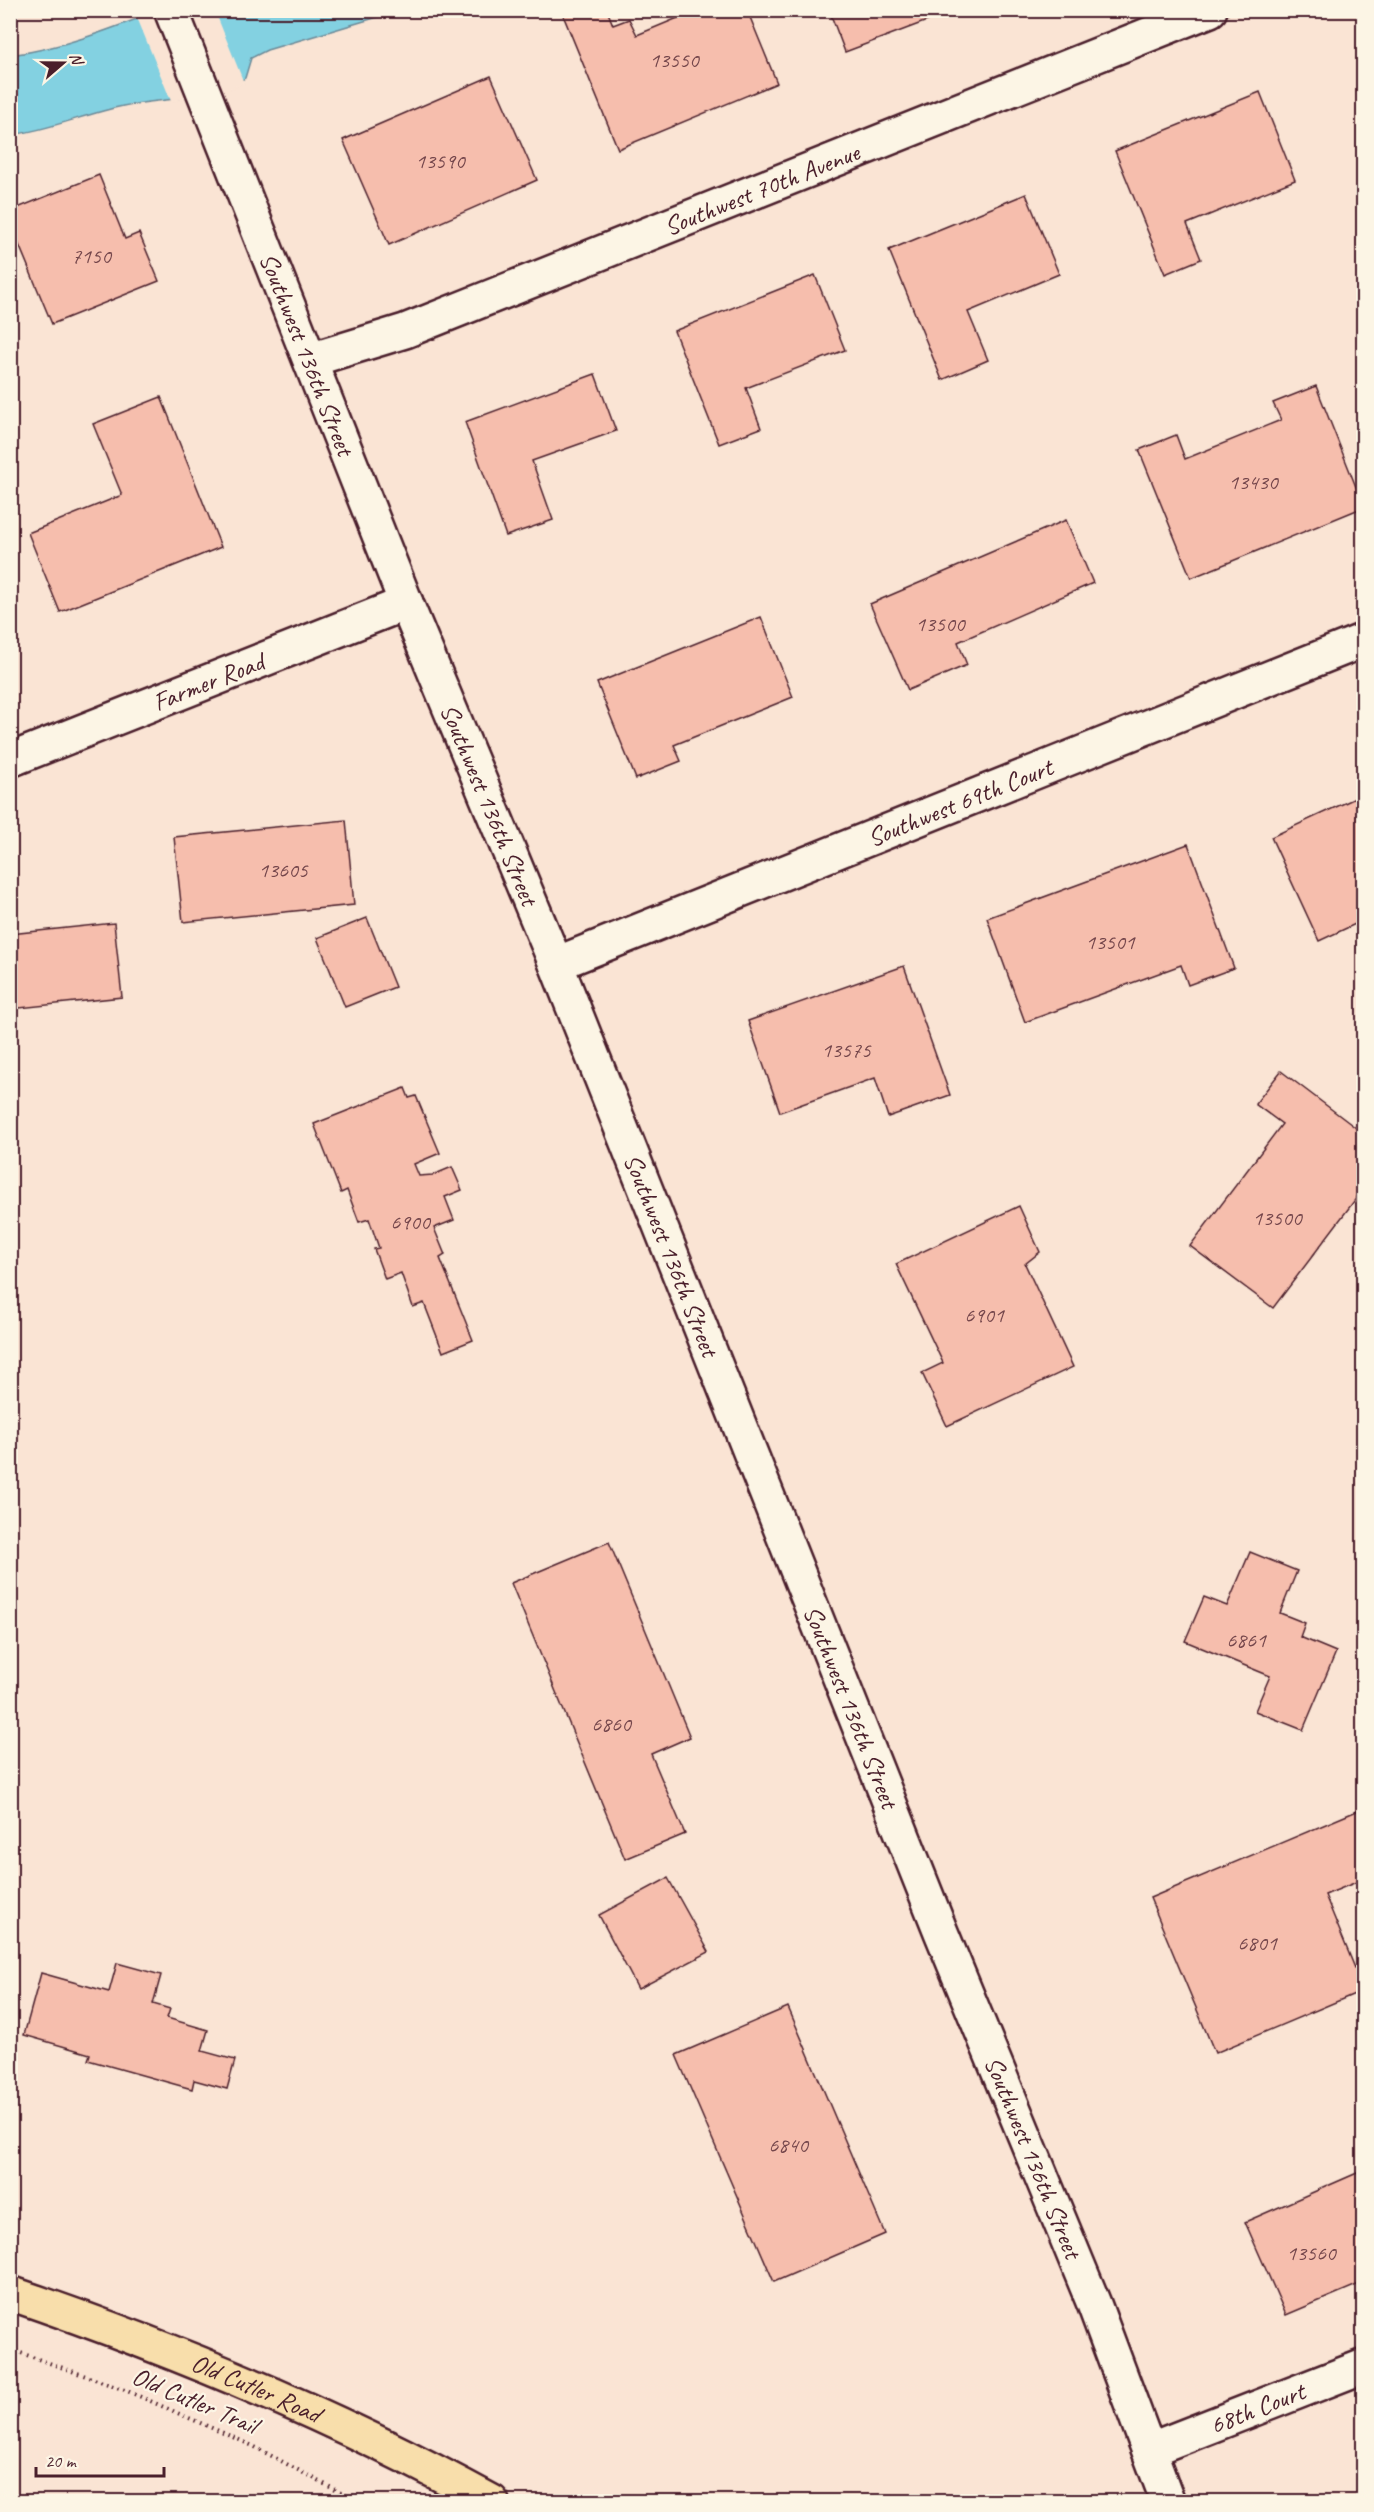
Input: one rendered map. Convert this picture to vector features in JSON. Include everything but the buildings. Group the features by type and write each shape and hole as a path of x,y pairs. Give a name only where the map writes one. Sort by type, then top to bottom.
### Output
{"main road":[{"name":"Old Cutler Road","path":"10,2293 189,2358 272,2393 348,2427 492,2502"}],"street":[{"name":"Southwest 136th Street","path":"171,10 406,603 556,964 941,1932 1094,2304 1168,2502"},
{"name":"Southwest 70th Avenue","path":"310,360 405,332 1210,10"},
{"name":"Farmer Road","path":"10,759 406,603"},
{"name":"Southwest 69th Court","path":"556,964 1364,640"},
{"name":"68th Court","path":"1149,2450 1364,2366"}],"path":[{"name":"Old Cutler Trail","path":"10,2349 125,2390 253,2446 358,2502"}],"water":[{"path":"157,11 398,11 267,50 251,58 245,78 217,91 186,98 123,106 11,135 11,55 67,43"}],"pier":[{"path":"149,10 215,11 244,83 217,94 171,101 136,15"}]}
